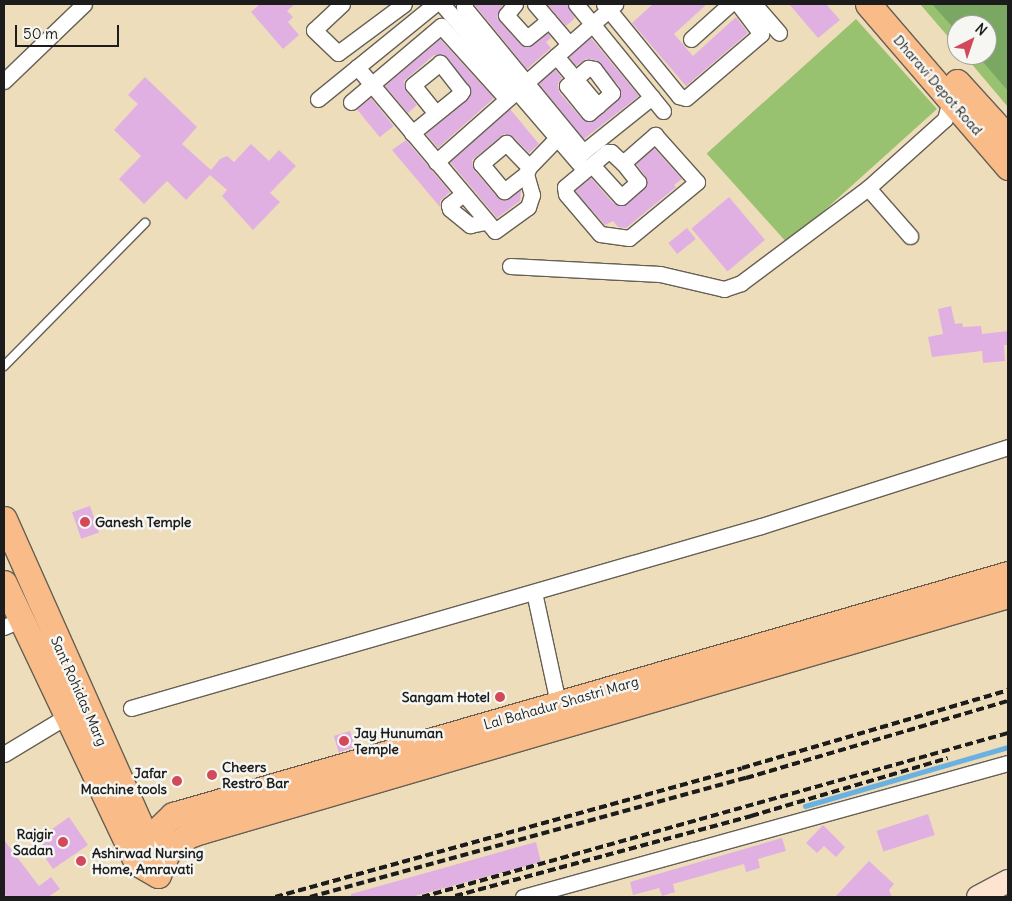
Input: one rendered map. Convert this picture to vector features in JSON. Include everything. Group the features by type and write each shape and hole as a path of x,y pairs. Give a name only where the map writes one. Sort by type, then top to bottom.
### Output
{"main road":[{"name":"Dharavi Depot Road","path":"868,4 956,92 1008,167"},
{"path":"891,4 956,92 1008,138"},
{"name":"Sant Rohidas Marg","path":"6,531 26,628 152,858"},
{"name":"Lal Bahadur Shastri Marg","path":"152,858 187,836 201,831 1008,574"},
{"name":"Sant Rohidas Marg","path":"4,583 67,716 152,858"},
{"name":"Lal Bahadur Shastri Marg","path":"152,858 172,815 558,703 622,696 1008,595"},
{"path":"979,897 1008,881"}],"street":[{"path":"4,81 84,4"},
{"path":"342,4 314,30 338,53 401,5 414,20"},
{"path":"318,99 435,4"},
{"path":"442,4 516,91 537,106 588,168 621,197 638,182 623,163 609,151 588,168 565,187 566,194 600,234 625,239 697,182 657,135 623,163"},
{"path":"465,4 466,32"},
{"path":"515,4 506,15 525,37 529,38 549,20"},
{"path":"536,4 569,44"},
{"path":"576,4 663,111"},
{"path":"692,39 730,4"},
{"path":"436,162 556,56 609,6 679,96 686,98 761,34 738,4"},
{"path":"754,4 779,33"},
{"path":"351,102 439,27 466,32"},
{"path":"556,56 598,106"},
{"path":"357,67 495,231 500,230 528,206 532,195 528,170 557,138"},
{"path":"510,266 660,274 724,288 757,272 868,188 945,119 956,92"},
{"path":"579,155 652,97"},
{"path":"537,106 557,138 579,155"},
{"path":"412,133 436,113"},
{"path":"868,188 910,236"},
{"path":"132,708 761,526 1008,448"},
{"path":"534,592 558,703"},
{"path":"4,754 67,716"},
{"path":"523,897 1008,763"}],"lane":[{"path":"4,366 145,224"}],"green space":[{"path":"920,4 1008,4 1008,107 972,65 997,65 997,15 947,15 947,35"},
{"path":"932,4 1008,4 1008,91 986,65 997,65 997,15 947,15 947,21"},
{"path":"856,19 937,109 788,243 707,153"}],"building":[{"path":"260,4 295,4 287,11 293,17 288,22 299,35 283,49 251,12"},
{"path":"474,4 503,4 497,18 520,44 529,47 548,33 551,38 546,42 551,48 527,69"},
{"path":"547,4 567,4 575,18 566,26"},
{"path":"653,4 707,4 674,34 693,56 736,17 748,33 686,86 632,23"},
{"path":"789,4 826,4 840,20 818,38"},
{"path":"591,38 639,96 584,139 539,84 555,69 562,78 558,83 559,92 582,119 591,122 604,113 621,97 620,87 596,60 586,59 576,66 569,57"},
{"path":"440,39 494,98 438,148 426,134 466,101 471,91 447,57 434,55 404,81 406,91 417,105 408,113 385,86"},
{"path":"145,77 197,127 182,144 211,170 220,159 227,156 234,162 251,144 269,161 279,150 296,166 270,193 280,202 253,230 222,196 227,190 210,175 186,200 167,181 144,204 119,179 141,156 114,130 138,104 128,95"},
{"path":"371,98 394,126 380,137 357,109"},
{"path":"510,109 539,144 529,153 512,136 504,134 472,160 474,170 500,200 509,199 521,190 520,201 497,218 450,162"},
{"path":"406,140 450,192 440,201 440,207 392,150"},
{"path":"654,148 682,179 674,185 676,187 626,228 618,227 613,221 605,225 575,191 591,178 614,204 627,204 647,186 646,177 636,164"},
{"path":"729,197 765,240 727,271 691,228"},
{"path":"687,228 696,239 677,254 668,243"},
{"path":"951,306 955,324 962,323 963,327 981,326 982,334 1008,331 1008,345 1004,345 1005,361 983,363 982,351 932,357 928,337 943,334 938,309"},
{"name":"Ganesh Temple","path":"90,506 99,532 81,539 72,512"},
{"name":"Jay Hunuman Temple","path":"350,731 355,747 339,752 334,736"},
{"path":"928,814 935,835 883,852 877,831"},
{"name":"Rajgir Sadan","path":"69,817 88,845 53,869 41,852 46,849 38,839"},
{"path":"823,825 845,847 836,857 824,846 817,853 806,843"},
{"path":"782,838 786,851 758,859 760,868 746,872 744,864 673,884 675,892 662,896 659,888 633,895 630,882"},
{"path":"4,840 39,886 51,877 60,889 48,897 7,897 4,893"},
{"path":"536,842 541,862 411,897 351,897 351,894"},
{"path":"869,861 894,884 889,890 892,897 835,897"}],"waterway":[{"path":"805,806 1008,747"}],"railway":[{"path":"275,897 742,768 1008,690"},
{"path":"310,897 746,778 1008,701"},
{"path":"422,897 1008,733"},
{"path":"455,896 751,816 948,758"}],"place":[{"name":"Ganesh Temple","path":"85,522"},
{"name":"Sangam Hotel","path":"500,697"},
{"name":"Jay Hunuman Temple","path":"344,741"},
{"name":"Cheers Restro Bar","path":"212,775"},
{"name":"Jafar Machine tools","path":"177,781"},
{"name":"Rajgir Sadan","path":"63,842"},
{"name":"Ashirwad Nursing Home, Amravati","path":"81,861"}]}
